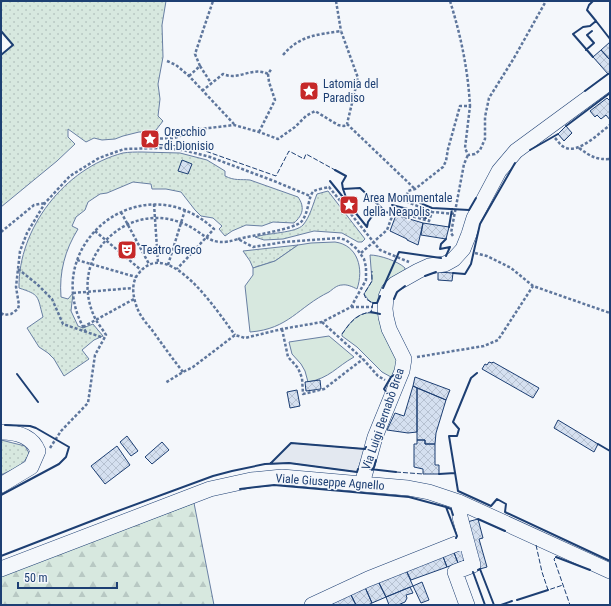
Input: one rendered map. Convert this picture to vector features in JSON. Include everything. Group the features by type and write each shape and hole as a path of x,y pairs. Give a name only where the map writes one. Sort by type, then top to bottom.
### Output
{"street":[{"name":"Via Luigi Bernabò Brea","path":"362,484 375,437 402,371 404,359 389,329 385,310 386,297 392,287 400,280 429,266 445,264 454,259 463,250 474,218 499,171 516,152 610,82"},
{"path":"1,432 22,435 35,444 38,451 32,467 1,485"},
{"name":"Viale Giuseppe Agnello","path":"1,569 210,489 250,480 282,477 408,488 429,492 459,502 610,571"},
{"path":"459,502 460,518 473,565 455,572 467,605"},
{"path":"312,605 368,579 466,540"}],"path":[{"path":"211,83 200,66 195,54 214,1"},
{"path":"336,1 341,31 358,78 347,124"},
{"path":"450,1 469,82 470,106 465,148 468,155 476,154 480,150 485,139 485,117 489,98 514,58 546,1"},
{"path":"283,56 300,41 310,36 341,31"},
{"path":"167,61 176,64 189,76 234,125"},
{"path":"189,76 200,66"},
{"path":"259,132 275,100 268,74 272,68"},
{"path":"202,90 223,74 230,77 255,71 262,71 268,74"},
{"path":"456,214 432,212 405,201 408,191 415,189 443,167 446,161 460,106 470,106"},
{"path":"150,139 174,138 201,129 234,125 278,139 295,127 306,116 315,112 338,125 344,126 347,124"},
{"path":"347,124 415,189"},
{"path":"547,129 563,147 571,150 579,148 610,125"},
{"path":"1,313 4,315 11,314 18,309 19,305 16,287 20,251 27,233 45,203 70,176 99,158 124,149 161,148 183,150 210,157 310,196"},
{"path":"579,148 591,157 610,159"},
{"path":"38,451 49,448 62,431 88,403 95,355 106,335 96,320 89,302 88,278 95,256 106,240 116,231 128,224 146,219 168,219 181,222 194,229 205,238 223,243 300,223 308,208 310,196 313,192 329,186 380,250 408,260 418,271"},
{"path":"1,232 34,205 45,203"},
{"path":"86,332 76,311 73,293 73,277 77,260 84,245 95,231 107,220 134,207 154,204 185,210 203,220 214,229 177,269"},
{"path":"154,204 158,263"},
{"path":"168,265 185,210"},
{"path":"361,253 387,230 394,211 429,221 432,212"},
{"path":"121,212 149,264"},
{"path":"95,231 141,270"},
{"path":"238,239 253,247 284,242 339,238 346,240 361,253 366,266 366,280 351,307"},
{"path":"77,260 136,278"},
{"path":"182,372 138,312 134,299 134,282 141,270 149,264 158,263 168,265 181,271 199,289 235,335 245,338 282,329 322,322 351,307 372,307 385,310"},
{"path":"17,269 37,284 52,299 63,324 104,338"},
{"path":"404,359 484,346 498,340 533,286 610,313"},
{"path":"73,293 133,288"},
{"path":"83,327 134,299"},
{"path":"322,322 363,359 378,376 396,386"},
{"path":"282,329 288,357 298,368 302,378 303,394 324,389 363,359"},
{"path":"166,383 182,372 193,367 235,335"}],"green space":[{"path":"1,1 166,1 162,25 163,57 158,84 160,99 158,116 163,121 156,130 150,132 139,132 115,139 102,140 94,138 86,142 68,129 68,137 75,144 57,161 1,207 1,55 13,45 1,31"},
{"path":"123,153 180,153 207,160 225,171 225,176 229,178 250,180 298,197 302,204 301,214 294,223 273,222 262,226 246,225 225,236 219,229 222,226 213,218 201,216 181,192 166,189 152,189 151,184 133,182 107,193 100,194 88,202 85,210 76,217 72,226 78,229 66,253 62,270 61,297 68,299 73,293 71,311 78,326 83,328 93,324 103,336 94,340 82,350 89,359 64,376 54,359 39,347 27,328 43,317 37,297 31,292 19,288 21,266 27,244 36,223 64,186 82,172 102,161"},
{"path":"328,191 365,239 362,242 358,242 342,233 314,231 283,239 264,240 255,237 299,228 308,218 317,194"},
{"path":"335,242 343,244 349,248 357,259 360,274 357,289 346,285 335,287 284,322 274,327 250,332 245,286 253,275 253,268 275,261 298,245"},
{"path":"298,245 275,261 253,268 243,251"},
{"path":"370,255 388,259 402,265 405,268 405,273 382,290 377,303 370,302 364,294 372,281"},
{"path":"366,313 379,313 399,359 396,374 391,377 382,372 357,347 342,336 352,321 358,316"},
{"path":"329,336 354,357 322,378 308,382 301,364 292,354 289,342"},
{"path":"1,440 25,446 29,453 25,461 1,475"},
{"path":"194,503 214,605 1,605 1,576"}],"shaded area":[{"path":"291,443 365,449 357,472 289,463 270,464"}],"building":[{"path":"610,42 610,60 601,50"},
{"path":"601,50 610,60 610,72 608,74 593,57"},
{"path":"607,98 610,101 610,120 606,115 601,119 597,115 595,117 590,111"},
{"path":"566,126 572,133 564,141 558,134"},
{"path":"182,160 192,164 188,174 178,171"},
{"path":"396,215 423,223 418,245 390,231"},
{"path":"423,223 449,227 446,239 421,235"},
{"path":"438,272 453,273 452,281 438,280"},
{"path":"489,362 493,362 539,388 533,398 482,369 485,364 487,365"},
{"path":"415,377 450,390 446,400 413,386"},
{"path":"320,380 321,389 306,391 305,382"},
{"path":"413,386 417,388 417,432 408,433 387,430 395,413 404,416"},
{"path":"417,388 446,400 436,433 435,444 425,444 425,440 417,440"},
{"path":"297,390 300,406 290,408 287,392"},
{"path":"558,420 598,444 594,452 554,428"},
{"path":"127,436 138,451 131,456 120,442"},
{"path":"417,440 425,440 425,444 435,444 435,465 439,465 439,474 423,474 423,469 414,467 414,444 417,444"},
{"path":"162,442 169,450 152,464 145,457"},
{"path":"117,446 130,465 105,484 91,466"},
{"path":"478,519 483,538 479,539 487,567 480,569 467,522"},
{"path":"462,546 467,559 458,563 453,550"},
{"path":"453,550 458,563 447,567 442,554"},
{"path":"442,554 447,567 411,580 405,568"},
{"path":"405,568 413,586 386,597 378,581"},
{"path":"378,581 386,597 372,603 364,585"},
{"path":"422,582 429,600 421,603 413,586"},
{"path":"364,585 372,603 368,605 356,605 349,591"},
{"path":"410,587 413,593 406,595 407,598 405,602 398,605 389,605 386,597"},
{"path":"349,591 356,605 334,605 332,600"}],"fence":[{"path":"151,144 194,147 276,176 289,151 304,159 306,154 335,170"},
{"path":"342,334 357,317 371,312 373,303 366,299 364,294 372,281 372,271"},
{"path":"396,472 423,474"},
{"path":"536,545 548,590 563,585"},
{"path":"556,557 554,559 570,605"}],"wall":[{"path":"593,1 587,10 596,21 590,26 583,27 573,34 593,57"},
{"path":"596,21 610,39"},
{"path":"1,31 13,45 1,55"},
{"path":"586,50 594,43 587,35 592,31"},
{"path":"585,91 608,74"},
{"path":"566,126 610,93"},
{"path":"530,150 558,134"},
{"path":"453,273 465,274 471,264 480,224 515,163"},
{"path":"335,170 346,176 342,183 343,189 360,188 386,212 396,215"},
{"path":"330,181 367,227 368,222 377,209"},
{"path":"343,189 347,200"},
{"path":"420,203 432,208 469,210 476,198"},
{"path":"392,205 427,214"},
{"path":"449,227 452,209"},
{"path":"398,210 426,218"},
{"path":"446,239 441,244 440,249 450,247 446,256"},
{"path":"383,288 399,252 441,258"},
{"path":"425,276 436,272"},
{"path":"394,299 397,292 405,286"},
{"path":"373,303 377,303 380,296"},
{"path":"371,312 380,314"},
{"path":"477,373 471,378 453,422 459,429 457,436 449,436 458,491 491,506 497,499 506,504 505,512 610,561"},
{"path":"17,374 38,402"},
{"path":"387,393 384,389 391,377 394,375"},
{"path":"1,495 59,464 66,457 69,447 36,428 30,426 5,425"},
{"path":"270,464 291,443 365,449 366,447"},
{"path":"598,444 610,451"},
{"path":"372,470 376,460"},
{"path":"1,556 107,515 213,476 232,471 265,464 289,463 357,472 358,469"},
{"path":"370,469 396,472"},
{"path":"439,474 455,473"},
{"path":"240,489 274,485 409,497 451,509 453,515"},
{"path":"446,507 457,536 456,538"},
{"path":"478,519 505,531"},
{"path":"556,557 590,570"},
{"path":"478,570 480,569 494,605"},
{"path":"473,572 485,605"},
{"path":"517,600 548,590"},
{"path":"501,605 512,601"}],"place":[{"name":"Latomia del Paradiso","path":"309,91"},
{"name":"Orecchio di Dionisio","path":"150,139"},
{"name":"Area Monumentale della Neapolis","path":"349,205"},
{"name":"Teatro Greco","path":"127,250"}]}
